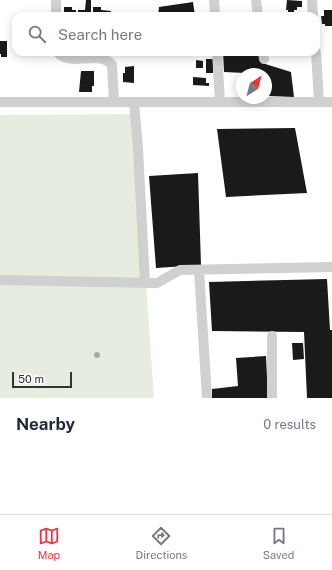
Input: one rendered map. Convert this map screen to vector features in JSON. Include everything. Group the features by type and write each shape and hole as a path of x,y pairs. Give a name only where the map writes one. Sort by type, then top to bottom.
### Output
{"street":[{"path":"56,0 56,12"},
{"path":"214,0 215,12"},
{"path":"256,0 258,12"},
{"path":"312,0 313,12"},
{"path":"63,56 66,58 103,59 109,61 112,65 114,102"},
{"path":"217,56 220,102"},
{"path":"316,56 319,102"},
{"path":"0,102 332,102"},
{"path":"134,102 145,283"},
{"path":"0,280 157,283 180,270 332,267"},
{"path":"199,270 207,398"},
{"path":"272,336 272,398"}],"shaded area":[{"path":"134,114 154,398 0,398 0,115"}],"building":[{"path":"86,0 91,0 91,12 78,12 78,10 85,10"},
{"path":"287,0 302,1 302,7 297,7 297,10 294,10 294,12 288,12 288,10 286,10"},
{"path":"193,2 194,12 158,12 159,7"},
{"path":"64,7 72,7 72,10 76,10 76,12 64,12"},
{"path":"93,7 101,7 101,10 111,11 111,12 93,12"},
{"path":"324,10 332,10 332,26 325,26 325,24 322,24 321,16 324,16"},
{"path":"0,41 7,41 7,57 1,57"},
{"path":"223,56 261,56 262,63 291,72 294,97 272,96 272,68 236,68 236,73 224,72"},
{"path":"206,59 213,59 213,73 206,73"},
{"path":"196,60 203,61 203,68 196,68"},
{"path":"134,66 134,83 123,82 125,67"},
{"path":"81,71 94,71 94,86 92,86 92,92 79,92"},
{"path":"193,77 206,78 206,83 209,83 209,86 193,85"},
{"path":"295,128 307,193 226,197 217,129"},
{"path":"198,173 201,265 156,268 149,176"},
{"path":"327,279 330,330 332,330 332,398 307,398 304,332 212,331 209,282"},
{"path":"292,343 303,343 304,359 293,360"},
{"path":"266,356 268,398 212,398 212,389 238,386 236,358"}]}
